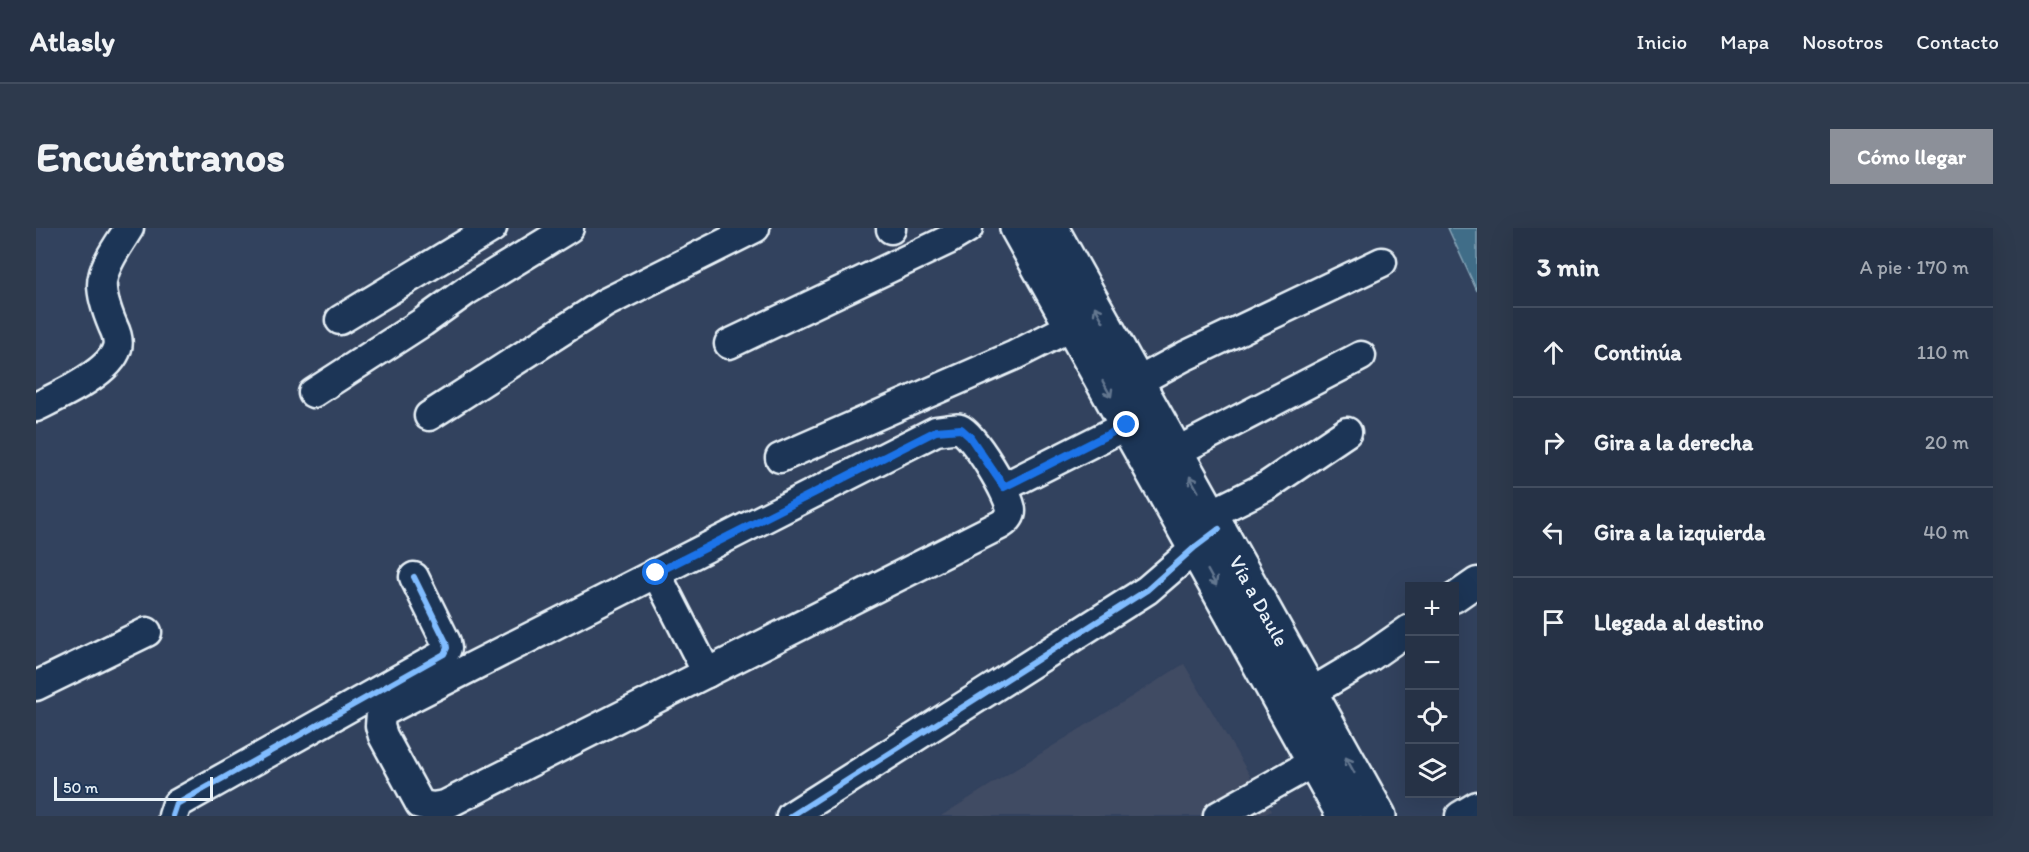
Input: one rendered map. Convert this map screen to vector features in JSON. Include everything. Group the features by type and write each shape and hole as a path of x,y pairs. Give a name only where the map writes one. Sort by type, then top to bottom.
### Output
{"highway":[{"name":"Vía a Daule","path":"1017,228 1127,425 1208,530 1310,693 1379,816"},
{"name":"Vía a Daule","path":"1052,228 1176,452 1208,530 1337,813"}],"street":[{"path":"36,407 76,386 105,366 117,348 116,334 106,310 102,279 111,258 129,228"},
{"path":"340,320 492,228"},
{"path":"312,393 423,322 466,291 569,228"},
{"path":"429,416 605,303 755,228"},
{"path":"729,344 948,240 968,228"},
{"path":"1137,382 1185,356 1382,262"},
{"path":"780,458 1015,355 1072,326"},
{"path":"1176,452 1361,356"},
{"path":"1004,487 1127,425"},
{"path":"961,429 970,437 1004,487 1011,511 1009,519 1000,525 445,805 432,807 420,804 383,736 380,726 381,713 936,431 961,429"},
{"path":"791,816 1147,590 1208,530 1267,486 1347,432"},
{"path":"656,573 707,673"},
{"path":"173,816 177,804 444,654 447,648 446,642 414,577"},
{"path":"1459,595 1477,582"},
{"path":"36,686 147,632"},
{"path":"1310,693 1367,659 1405,632"},
{"path":"1218,816 1314,762"},
{"path":"1460,816 1477,806"}],"shaded area":[{"path":"1448,228 1477,228 1477,291"},
{"path":"1184,664 1271,811 1262,816 941,816"}],"cycle path":[{"path":"791,816 1147,590 1219,529"},
{"path":"173,816 177,804 444,654 447,648 446,642 414,577"}],"route":[{"path":"656,573 936,431 961,429 970,437 1004,487 1127,425"}]}
